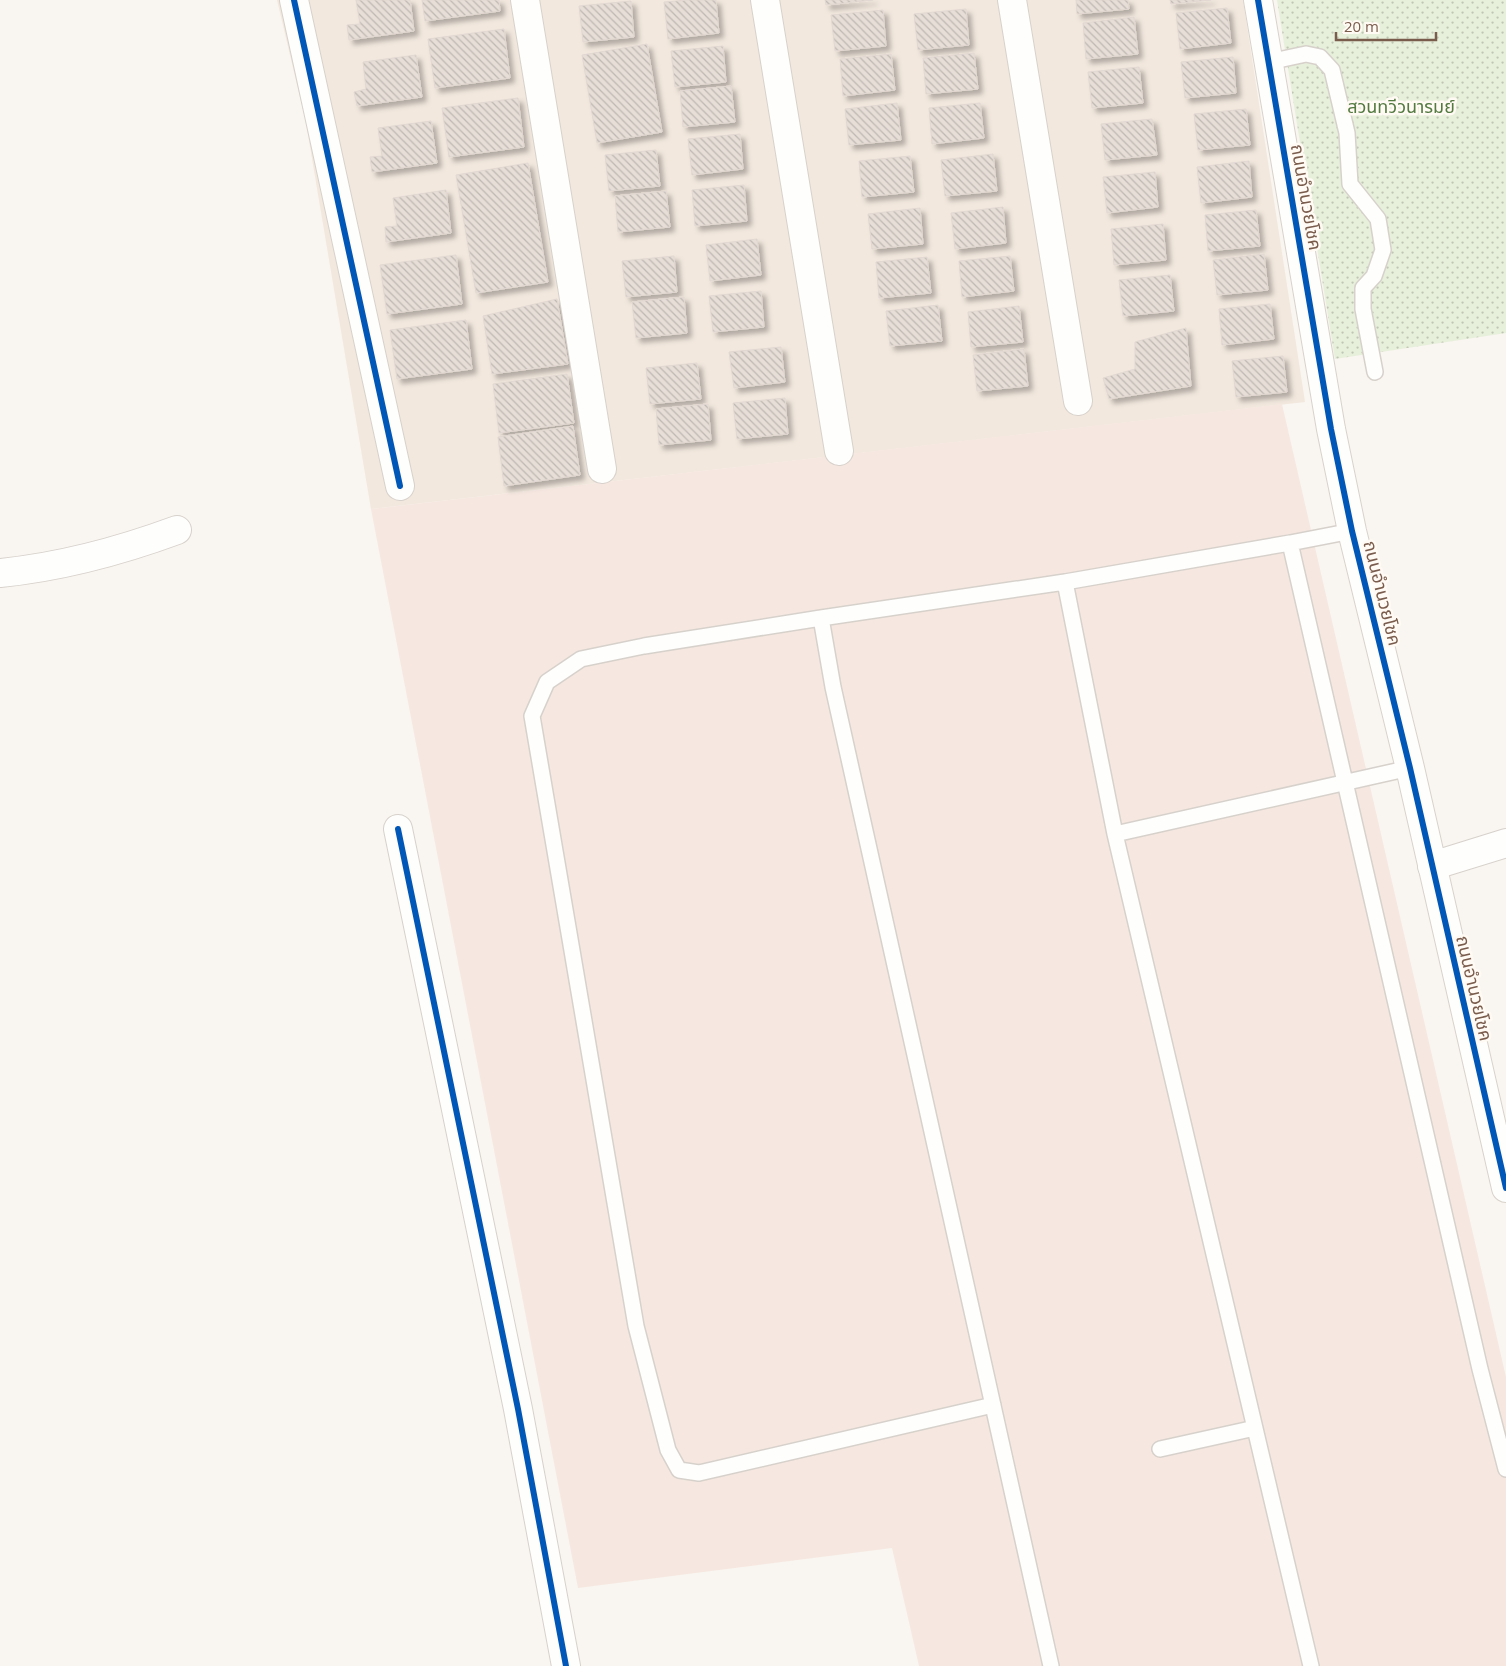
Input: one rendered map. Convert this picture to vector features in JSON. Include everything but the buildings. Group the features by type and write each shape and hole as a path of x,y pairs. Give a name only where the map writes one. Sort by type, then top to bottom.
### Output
{"street":[{"path":"294,0 400,486"},
{"path":"525,0 602,469"},
{"path":"765,0 839,451"},
{"path":"1012,0 1078,401"},
{"name":"ถนนอำนวยโชค","path":"1258,0 1330,429 1352,532 1410,768 1506,1188"},
{"path":"0,573 24,570 134,546 177,530"},
{"path":"398,829 518,1409 566,1666"},
{"path":"1432,866 1506,843"}],"lane":[{"path":"1269,62 1306,54 1320,57 1332,70 1347,133 1350,184 1378,219 1383,250 1374,276 1363,288 1363,309 1374,372"},
{"path":"993,1405 699,1473 680,1470 668,1450 636,1326 532,716 547,682 581,659 644,646 1065,582 1352,532"},
{"path":"1290,543 1480,1369 1506,1469"},
{"path":"1065,582 1115,834 1311,1666"},
{"path":"821,618 833,688 1051,1666"},
{"path":"1115,834 1345,781 1410,768"},
{"path":"1160,1449 1255,1428"}],"shaded area":[{"path":"277,0 1243,0 1305,402 371,509 306,123"},
{"path":"1282,404 1506,1377 1506,1666 919,1666 892,1548 578,1588 371,509"}],"green space":[{"name":"สวนทวีวนารมย์","path":"1277,0 1506,0 1506,333 1335,359"}],"cycle path":[{"path":"294,0 400,486"},
{"path":"1258,0 1331,429 1352,531 1410,768 1506,1188"},
{"path":"398,829 518,1409 566,1666"}]}
